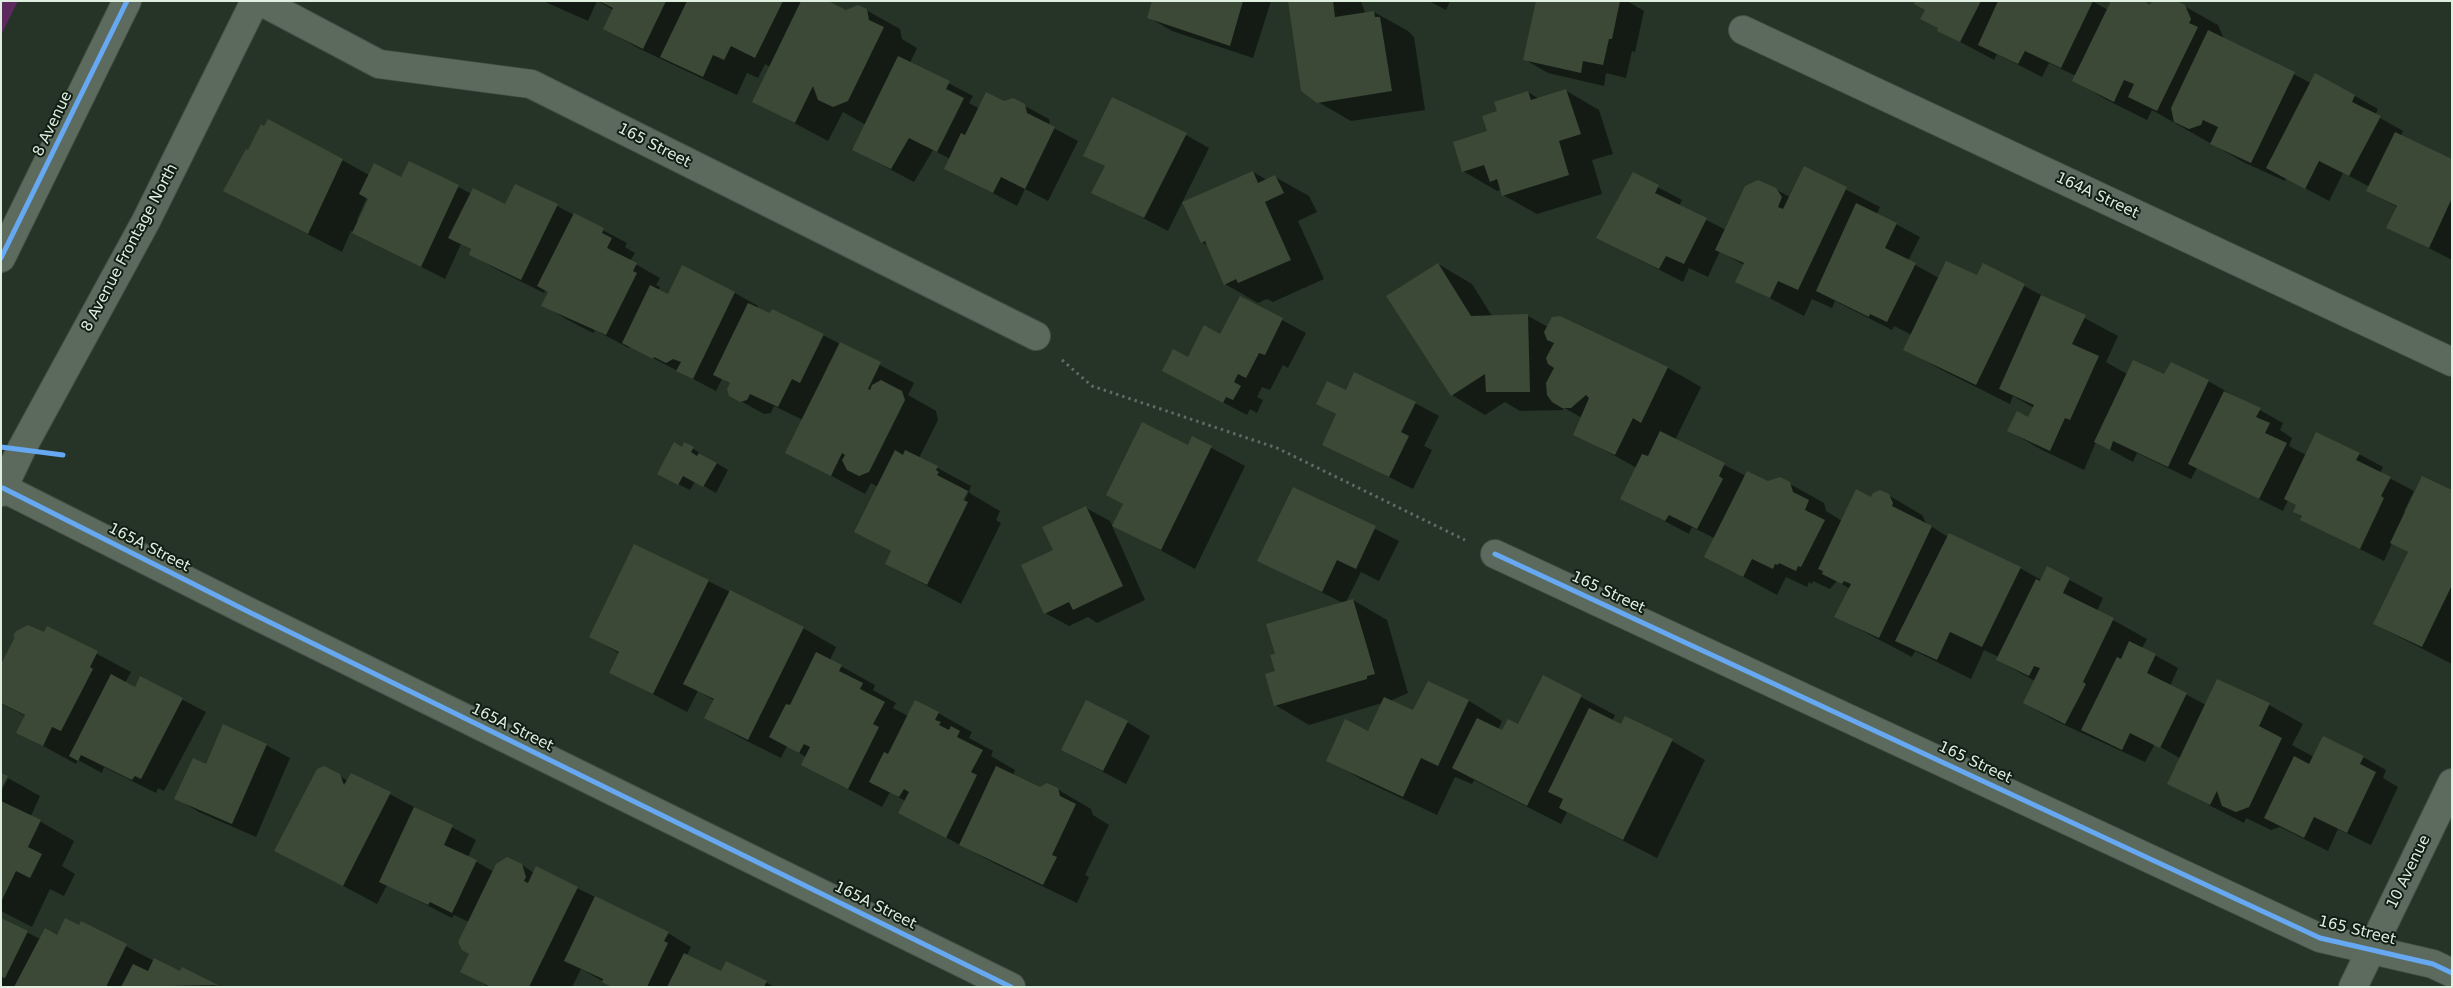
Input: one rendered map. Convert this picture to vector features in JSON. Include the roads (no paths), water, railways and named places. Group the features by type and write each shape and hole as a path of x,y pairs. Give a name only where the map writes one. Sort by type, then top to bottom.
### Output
{"main road":[{"name":"8 Avenue","path":"1,258 127,1"},
{"name":"10 Avenue","path":"2354,987 2452,783"}],"street":[{"name":"8 Avenue Frontage North","path":"2,490 146,220 255,1"},
{"name":"165 Street","path":"260,1 379,64 531,84 1036,336"},
{"name":"164A Street","path":"1743,30 2452,362"},
{"name":"165A Street","path":"2,490 1011,987"},
{"name":"165 Street","path":"1496,554 2320,938 2372,948 2434,964 2452,973"}]}
